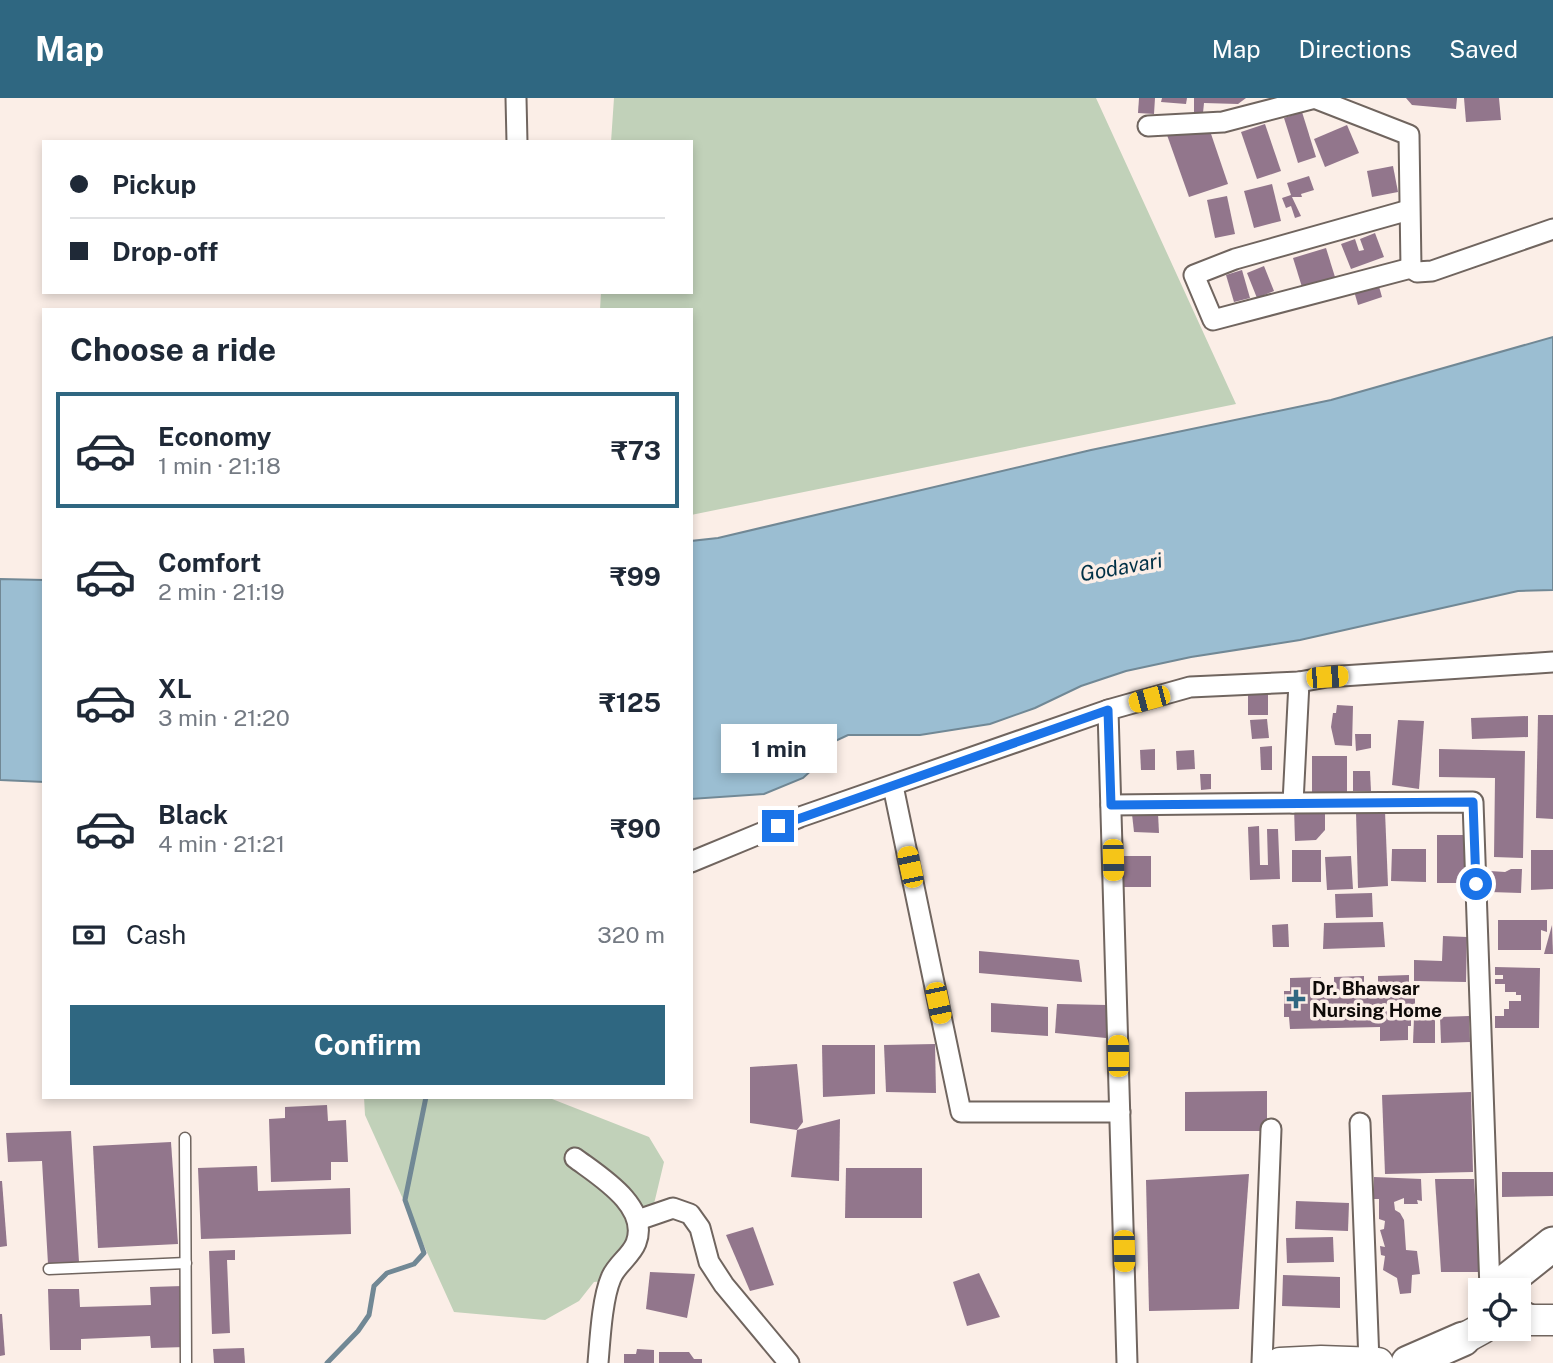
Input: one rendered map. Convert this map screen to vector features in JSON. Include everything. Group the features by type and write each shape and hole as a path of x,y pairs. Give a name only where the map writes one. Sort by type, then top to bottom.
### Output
{"highway":[{"path":"1513,1278 1553,1244"},
{"path":"1408,1363 1468,1337"}],"main road":[{"path":"1280,1363 1378,1363"}],"street":[{"path":"516,98 517,140"},
{"path":"1148,126 1223,122 1315,98 1409,135 1411,268"},
{"path":"1409,210 1235,259 1194,275 1213,320 1411,268 1417,272 1432,271 1553,229"},
{"path":"693,861 800,817 1108,710 1190,687 1299,682 1327,677 1553,662"},
{"path":"1293,803 1299,682"},
{"path":"1108,710 1127,1363"},
{"path":"893,786 961,1111 1120,1111"},
{"path":"1111,805 1473,802 1501,1278"},
{"path":"1360,1124 1369,1362"},
{"path":"1262,1363 1271,1129"},
{"path":"575,1158 630,1205 638,1220 636,1243 611,1278 601,1327 598,1363"},
{"path":"638,1220 673,1208 690,1214 700,1228 709,1262 724,1285 789,1363"}],"lane":[{"path":"185,1138 186,1363"},
{"path":"49,1269 186,1263"}],"green space":[{"path":"614,98 1096,98 1236,404 693,515 693,308 600,308 601,294 693,294 693,140 611,140"},
{"path":"364,1099 552,1099 649,1137 664,1162 648,1229 623,1279 594,1282 579,1301 545,1320 454,1312 365,1115"}],"water":[{"name":"Godavari","path":"1553,337 1553,590 1518,591 1300,640 1191,657 1126,671 1081,686 1035,708 990,724 920,735 848,735 833,742 825,758 803,778 764,794 693,799 693,541 718,538 1091,450 1331,400"},
{"path":"0,579 42,580 42,782 0,780"}],"building":[{"path":"1139,98 1155,98 1154,114 1138,113"},
{"path":"1162,98 1187,98 1186,104 1161,102"},
{"path":"1194,98 1246,98 1238,104 1204,103 1203,113 1194,113"},
{"path":"1406,98 1457,98 1456,109 1412,105"},
{"path":"1464,98 1499,98 1501,120 1466,122"},
{"path":"1302,112 1316,157 1298,163 1284,118"},
{"path":"1207,122 1228,184 1189,197 1167,135"},
{"path":"1265,124 1281,171 1257,179 1241,132"},
{"path":"1347,125 1359,153 1325,167 1314,139"},
{"path":"1393,166 1398,192 1372,197 1367,171"},
{"path":"1309,176 1314,190 1301,194 1302,197 1292,197 1301,216 1295,218 1291,206 1286,208 1282,198 1291,195 1287,183"},
{"path":"1272,184 1281,221 1254,228 1244,191"},
{"path":"1227,196 1235,234 1215,238 1207,200"},
{"path":"1375,233 1384,257 1351,269 1341,244 1355,239 1359,251 1364,250 1360,239"},
{"path":"1326,248 1335,277 1302,287 1293,258"},
{"path":"1264,266 1274,291 1257,298 1247,273"},
{"path":"1242,270 1250,298 1234,302 1226,275"},
{"path":"1378,283 1382,297 1358,305 1354,291"},
{"path":"1248,692 1268,692 1268,715 1248,715"},
{"path":"1337,705 1353,706 1352,746 1335,745 1331,727"},
{"path":"1538,715 1553,715 1553,819 1536,818"},
{"path":"1528,716 1528,737 1472,739 1471,718"},
{"path":"1267,719 1269,738 1252,739 1250,720"},
{"path":"1398,720 1424,721 1419,789 1392,785"},
{"path":"1355,734 1371,734 1371,748 1356,751"},
{"path":"1272,746 1272,770 1261,770 1260,747"},
{"path":"1155,749 1155,770 1141,770 1140,750"},
{"path":"1439,749 1525,751 1523,858 1494,857 1495,778 1439,777"},
{"path":"1194,750 1195,769 1177,770 1176,751"},
{"path":"1312,756 1347,756 1347,797 1312,797"},
{"path":"1353,771 1370,771 1371,791 1353,791"},
{"path":"1200,774 1211,774 1211,789 1201,790"},
{"path":"1294,807 1325,807 1325,830 1316,840 1295,841"},
{"path":"1385,811 1388,886 1358,888 1356,812"},
{"path":"1158,813 1159,833 1134,832 1132,814"},
{"path":"1259,826 1260,865 1268,865 1267,829 1278,829 1280,879 1250,880 1248,827"},
{"path":"1437,835 1465,835 1465,883 1437,883"},
{"path":"1392,849 1426,849 1426,882 1391,881"},
{"path":"1292,850 1321,850 1321,882 1292,882"},
{"path":"1531,850 1553,850 1553,889 1531,890"},
{"path":"1124,856 1151,856 1151,887 1124,887"},
{"path":"1351,856 1353,889 1327,890 1325,857"},
{"path":"1522,869 1521,893 1490,892 1490,871 1505,872"},
{"path":"1372,893 1373,917 1336,918 1335,894"},
{"path":"1498,920 1547,920 1547,932 1541,930 1541,950 1498,950"},
{"path":"1383,922 1385,947 1323,949 1324,923"},
{"path":"1288,924 1289,947 1273,947 1272,925"},
{"path":"1552,925 1553,954 1544,954"},
{"path":"1443,936 1467,937 1466,982 1414,981 1414,960 1442,961"},
{"path":"979,951 1079,960 1082,982 979,973"},
{"path":"1495,967 1540,968 1539,1028 1495,1028 1495,1016 1504,1016 1504,1009 1509,1009 1509,1001 1521,1001 1521,995 1505,992 1505,984 1495,984 1495,979 1503,979 1503,975 1495,975"},
{"path":"1409,975 1409,988 1415,988 1415,1014 1411,1014 1408,1040 1380,1041 1380,1027 1290,1029 1289,1017 1284,1017 1284,991 1290,991 1290,978 1321,977 1321,990 1334,990 1334,977 1364,976 1364,989 1378,989 1378,976"},
{"path":"991,1003 1048,1007 1048,1036 991,1032"},
{"path":"1057,1004 1107,1005 1106,1038 1055,1033"},
{"path":"1469,1016 1470,1042 1441,1043 1440,1017"},
{"path":"1414,1018 1435,1019 1435,1043 1413,1043"},
{"path":"935,1044 936,1093 886,1092 884,1045"},
{"path":"822,1045 875,1045 875,1094 823,1097"},
{"path":"797,1064 803,1122 797,1130 750,1123 750,1067"},
{"path":"1267,1091 1267,1131 1185,1131 1185,1092"},
{"path":"1471,1092 1473,1172 1385,1174 1382,1095"},
{"path":"327,1105 328,1121 346,1120 348,1162 331,1162 331,1180 271,1182 269,1119 285,1118 285,1107"},
{"path":"840,1119 839,1181 791,1177 797,1130"},
{"path":"71,1131 79,1262 48,1264 42,1161 8,1162 6,1133"},
{"path":"171,1142 178,1244 98,1248 93,1146"},
{"path":"257,1166 258,1191 350,1188 351,1234 201,1239 198,1168"},
{"path":"846,1168 922,1168 922,1218 845,1218"},
{"path":"1502,1172 1553,1172 1553,1196 1502,1197"},
{"path":"1249,1174 1239,1309 1149,1311 1146,1180"},
{"path":"1374,1177 1421,1179 1422,1201 1417,1200 1418,1204 1404,1204 1404,1198 1394,1202 1395,1210 1404,1220 1406,1250 1417,1251 1420,1274 1412,1275 1411,1293 1400,1294 1397,1278 1383,1270 1385,1256 1381,1255 1380,1246 1385,1247 1380,1230 1384,1229 1385,1221 1379,1219 1379,1199 1374,1199"},
{"path":"1435,1179 1474,1179 1480,1272 1441,1272"},
{"path":"0,1181 7,1246 0,1247"},
{"path":"1296,1201 1349,1203 1348,1231 1295,1229"},
{"path":"753,1227 774,1285 750,1291 726,1235"},
{"path":"1333,1237 1334,1262 1287,1263 1286,1238"},
{"path":"235,1250 235,1260 227,1260 230,1333 212,1334 209,1251"},
{"path":"650,1272 695,1274 687,1318 646,1309"},
{"path":"979,1273 1000,1317 967,1326 953,1282"},
{"path":"1283,1275 1340,1277 1340,1308 1282,1306"},
{"path":"183,1286 186,1347 151,1348 150,1336 81,1339 81,1350 50,1350 48,1289 79,1289 80,1307 151,1305 150,1287"},
{"path":"0,1314 5,1355 0,1356"},
{"path":"244,1348 245,1363 214,1363 213,1349"},
{"path":"637,1349 654,1350 654,1363 624,1363 624,1354 636,1354"},
{"path":"659,1352 689,1352 694,1359 702,1359 702,1363 659,1363"}],"waterway":[{"path":"327,1363 358,1331 369,1315 374,1286 387,1273 414,1264 424,1253 405,1200 426,1099"}],"place":[{"name":"Dr. Bhawsar Nursing Home","path":"1296,999"}],"route":[{"path":"778,826 1108,710 1111,805 1473,802 1476,884"}]}
